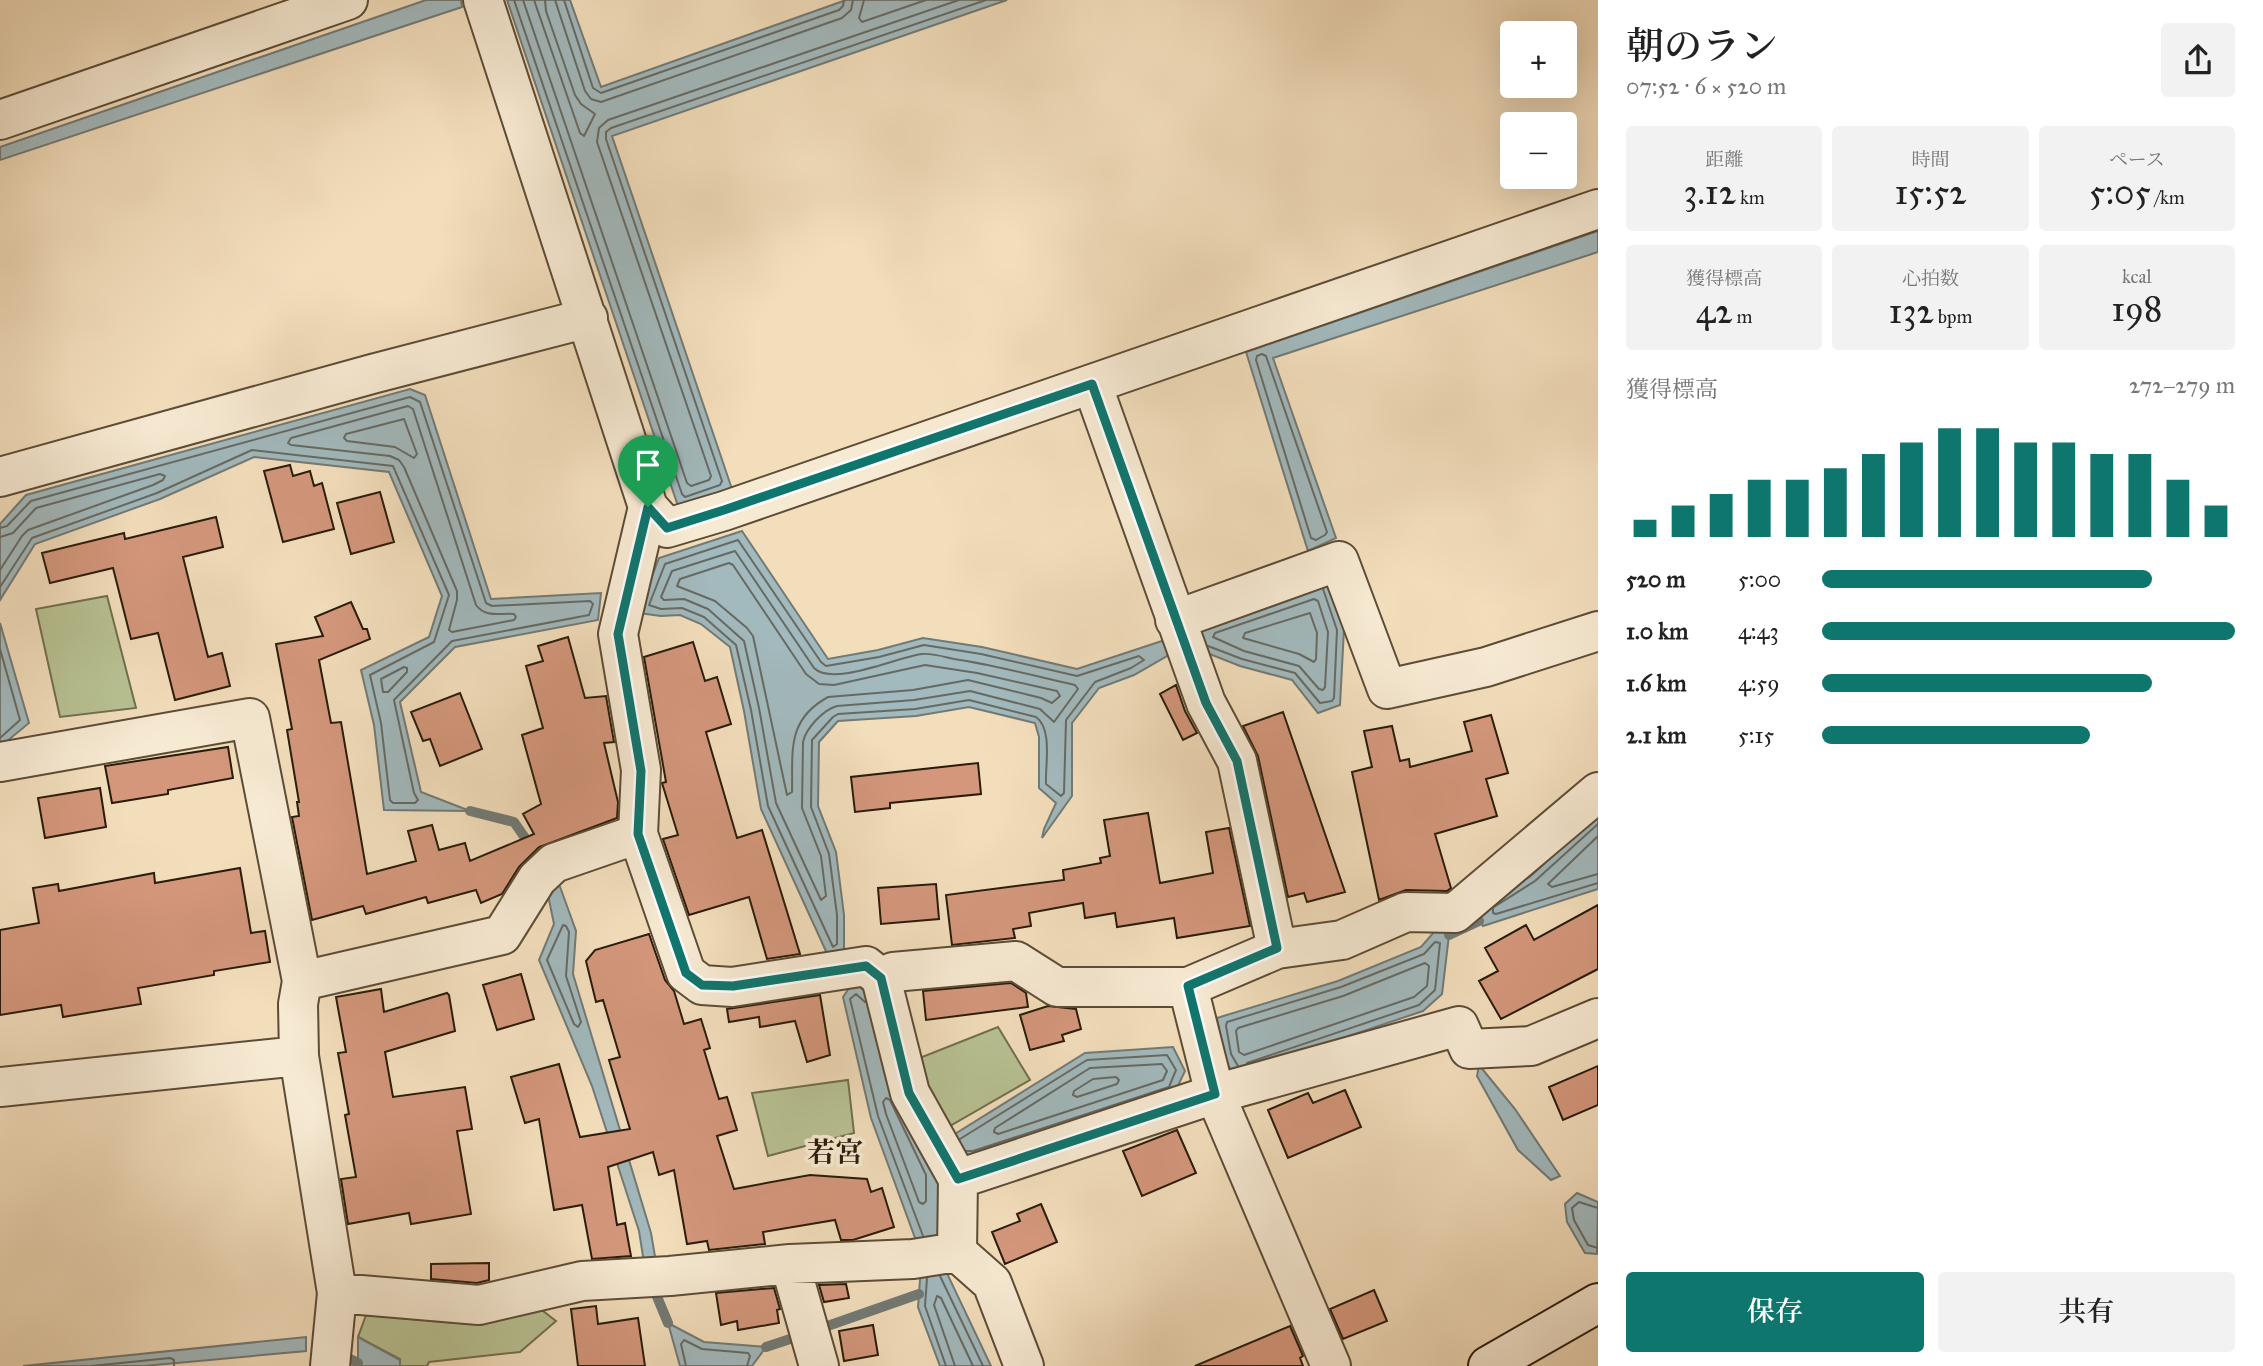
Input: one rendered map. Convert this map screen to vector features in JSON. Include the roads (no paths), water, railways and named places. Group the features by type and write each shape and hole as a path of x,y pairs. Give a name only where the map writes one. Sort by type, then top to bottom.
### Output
{"street":[{"path":"0,120 348,0"},
{"path":"483,0 648,507 667,528 1598,209"},
{"path":"0,477 358,378 588,318"},
{"path":"1092,384 1206,703 1237,761 1277,948"},
{"path":"648,507 618,634 641,771 638,834 686,973 702,985 733,986 827,972 893,972 1016,961 1057,986 1188,986 1277,948 1342,940 1406,912 1455,913 1598,792"},
{"path":"1181,636 1339,561 1387,689 1486,667 1598,631"},
{"path":"0,762 250,718 302,981 298,1004 299,1056 337,1293 331,1355"},
{"path":"302,981 502,935 545,871 638,834"},
{"path":"874,972 909,1093 947,1161 957,1252 992,1283 1024,1366"},
{"path":"1188,986 1215,1094 1331,1366"},
{"path":"947,1161 1215,1094 1459,1026 1469,1049 1531,1046 1598,1018"},
{"path":"0,1087 299,1056"},
{"path":"337,1293 479,1305 582,1281 790,1264 913,1259 957,1252"},
{"path":"790,1264 819,1366"},
{"path":"1488,1366 1596,1311"}],"water":[{"path":"426,0 461,0 462,7 0,160 0,147"},
{"path":"507,0 570,0 601,87 846,0 1007,0 612,136 732,489 678,506"},
{"path":"1598,231 1598,252 1273,358 1336,538 1308,551 1246,352"},
{"path":"410,389 425,395 491,599 601,593 598,620 455,647 400,702 421,792 470,811 384,810 374,725 361,670 429,637 442,596 389,472 254,457 160,499 35,544 0,600 0,524 26,495"},
{"path":"742,531 828,659 923,638 982,647 1077,669 1162,641 1169,648 1167,656 1134,675 1099,688 1072,723 1072,796 1042,838 1056,803 1039,788 1039,737 1035,723 969,707 916,716 838,721 819,742 818,806 836,852 844,915 844,957 830,960 761,809 730,647 701,624 680,615 638,613 659,558"},
{"path":"1329,582 1344,629 1340,705 1318,713 1292,680 1240,666 1202,651 1197,622"},
{"path":"0,623 29,723 0,747"},
{"path":"1598,814 1598,889 1483,926 1474,912 1531,876"},
{"path":"559,884 576,931 573,974 651,1233 657,1268 645,1269 639,1231 592,1086 539,960 554,924 548,895"},
{"path":"1441,924 1449,935 1442,994 1423,1011 1233,1075 1224,1056 1217,1018 1338,981 1421,947"},
{"path":"854,981 874,1000 942,1173 940,1239 918,1246 871,1118 843,997"},
{"path":"1173,1047 1185,1071 1175,1092 973,1159 952,1157 942,1142 1085,1053"},
{"path":"1479,1065 1515,1109 1560,1176 1551,1180 1518,1150 1477,1076"},
{"path":"1577,1193 1598,1202 1597,1254 1585,1253 1567,1222 1565,1204"},
{"path":"943,1265 991,1366 940,1366 918,1307 921,1266"},
{"path":"668,1323 704,1342 766,1347 752,1366 680,1366"},
{"path":"306,1337 306,1351 144,1366 23,1366"},
{"path":"358,1337 400,1360 400,1366 358,1366"}],"waterway":[{"path":"470,811 514,822 532,848"},
{"path":"1449,935 1479,921"},
{"path":"653,1287 668,1323"},
{"path":"816,1330 919,1294"},
{"path":"766,1347 802,1335"},
{"path":"340,1354 358,1363"}],"district":[{"name":"若宮","path":"835,1152"}]}
